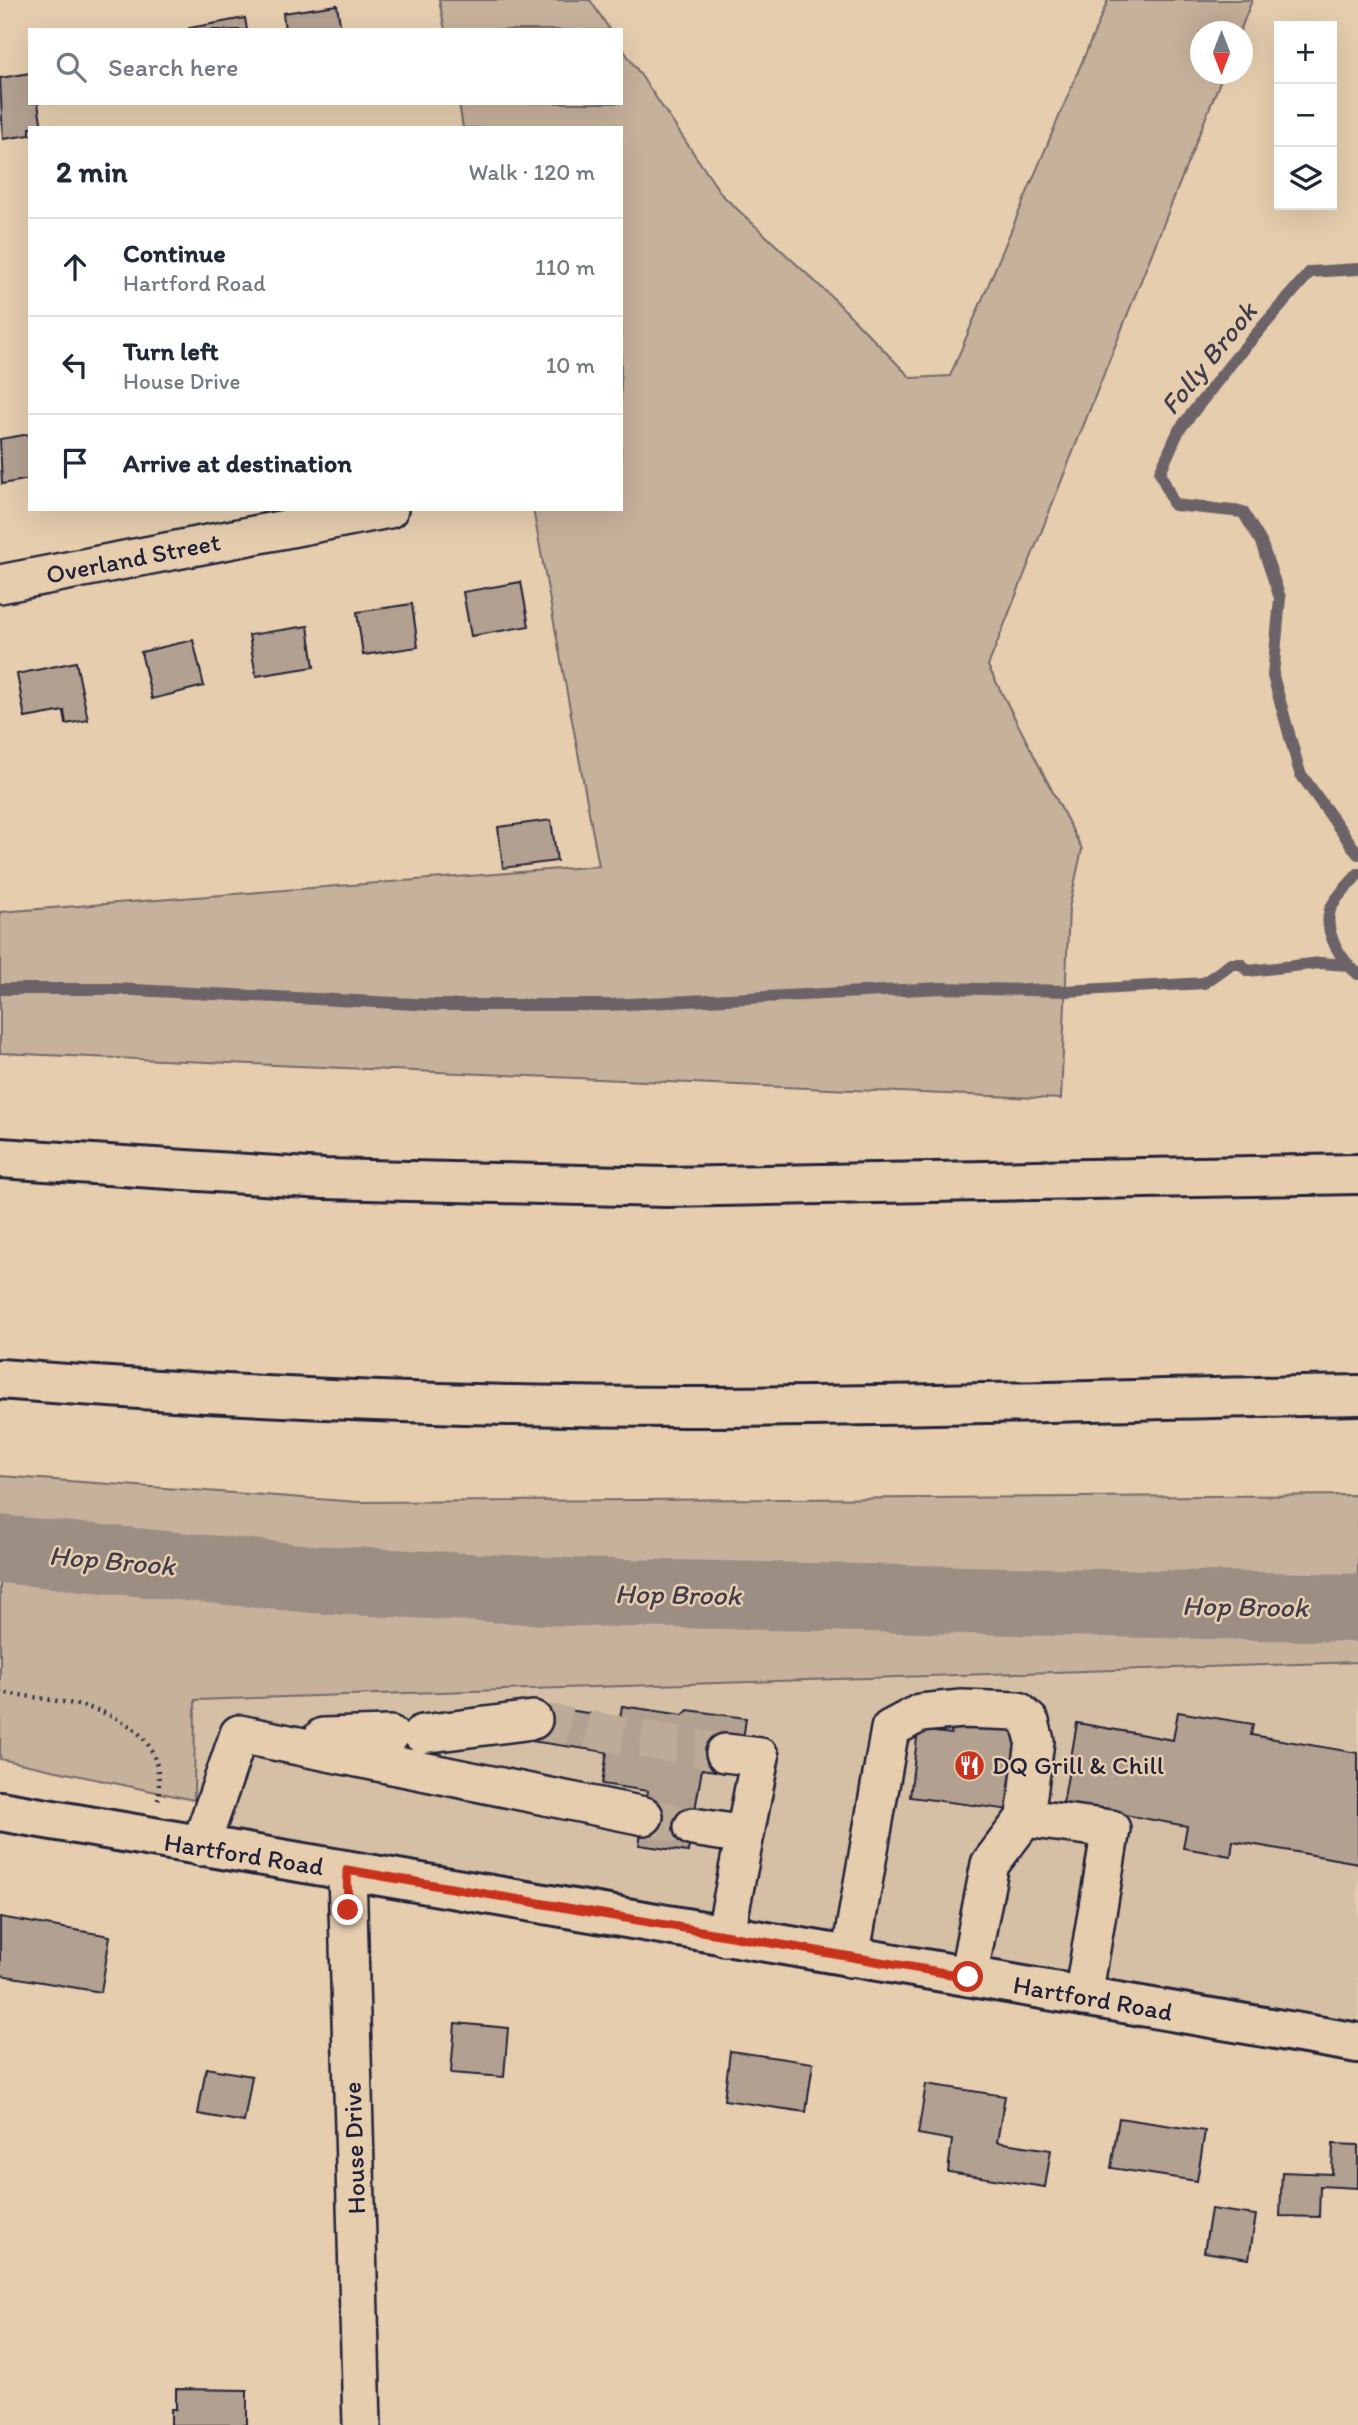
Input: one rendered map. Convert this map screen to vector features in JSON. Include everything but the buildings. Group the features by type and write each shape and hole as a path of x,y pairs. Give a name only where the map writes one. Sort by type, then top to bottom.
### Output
{"main road":[{"path":"0,1158 324,1179 556,1185 840,1185 1358,1174"},
{"path":"0,1379 306,1398 607,1406 823,1406 1358,1395"},
{"name":"Hartford Road","path":"0,1811 1358,2043"}],"street":[{"name":"Overland Street","path":"0,584 379,511"},
{"path":"850,1958 890,1729 920,1713 962,1709 1018,1711 1030,1722 1035,1741 1025,1818 990,1864 968,1977"},
{"path":"263,1739 406,1734 533,1720"},
{"path":"200,1847 239,1734 644,1816"},
{"path":"724,1753 760,1757 726,1937"},
{"path":"1025,1818 1111,1829 1083,1997"},
{"path":"693,1827 745,1835"},
{"name":"House Drive","path":"347,1870 362,2425"}],"path":[{"path":"0,1692 94,1709 123,1720 135,1728 144,1738 156,1765 159,1784 156,1811"}],"shaded area":[{"path":"439,0 590,0 609,28 445,28"},
{"path":"1108,0 1252,0 1244,21 1190,21 1190,84 1219,84 988,666 1082,849 1069,908 1061,1099 0,1053 0,912 599,866 533,511 623,511 623,126 463,126 459,105 623,105 623,49 722,195 835,300 911,378 950,376"},
{"path":"0,1476 358,1502 1358,1495 1358,1662 195,1700 194,1800 0,1759"},
{"path":"1358,1662 1358,2021 193,1823 194,1700"}],"waterway":[{"name":"Folly Brook","path":"1358,269 1310,272 1233,361 1179,430 1160,472 1174,505 1243,512 1261,542 1280,598 1273,676 1300,773 1358,854"},
{"name":"Folly Brook","path":"1358,874 1335,901 1329,919 1335,946 1358,974"},
{"path":"0,989 114,989 435,1005 608,1005 942,988 1066,991 1204,983 1231,964 1241,964 1248,971 1320,963 1348,965"},
{"name":"Hop Brook","path":"0,1549 312,1579 569,1592 1358,1608"}],"tunnel":[{"path":"533,1720 725,1753"},
{"path":"644,1816 693,1827"}],"place":[{"name":"DQ Grill & Chill","path":"969,1765"}],"route":[{"path":"348,1910 347,1870 968,1977"}]}
